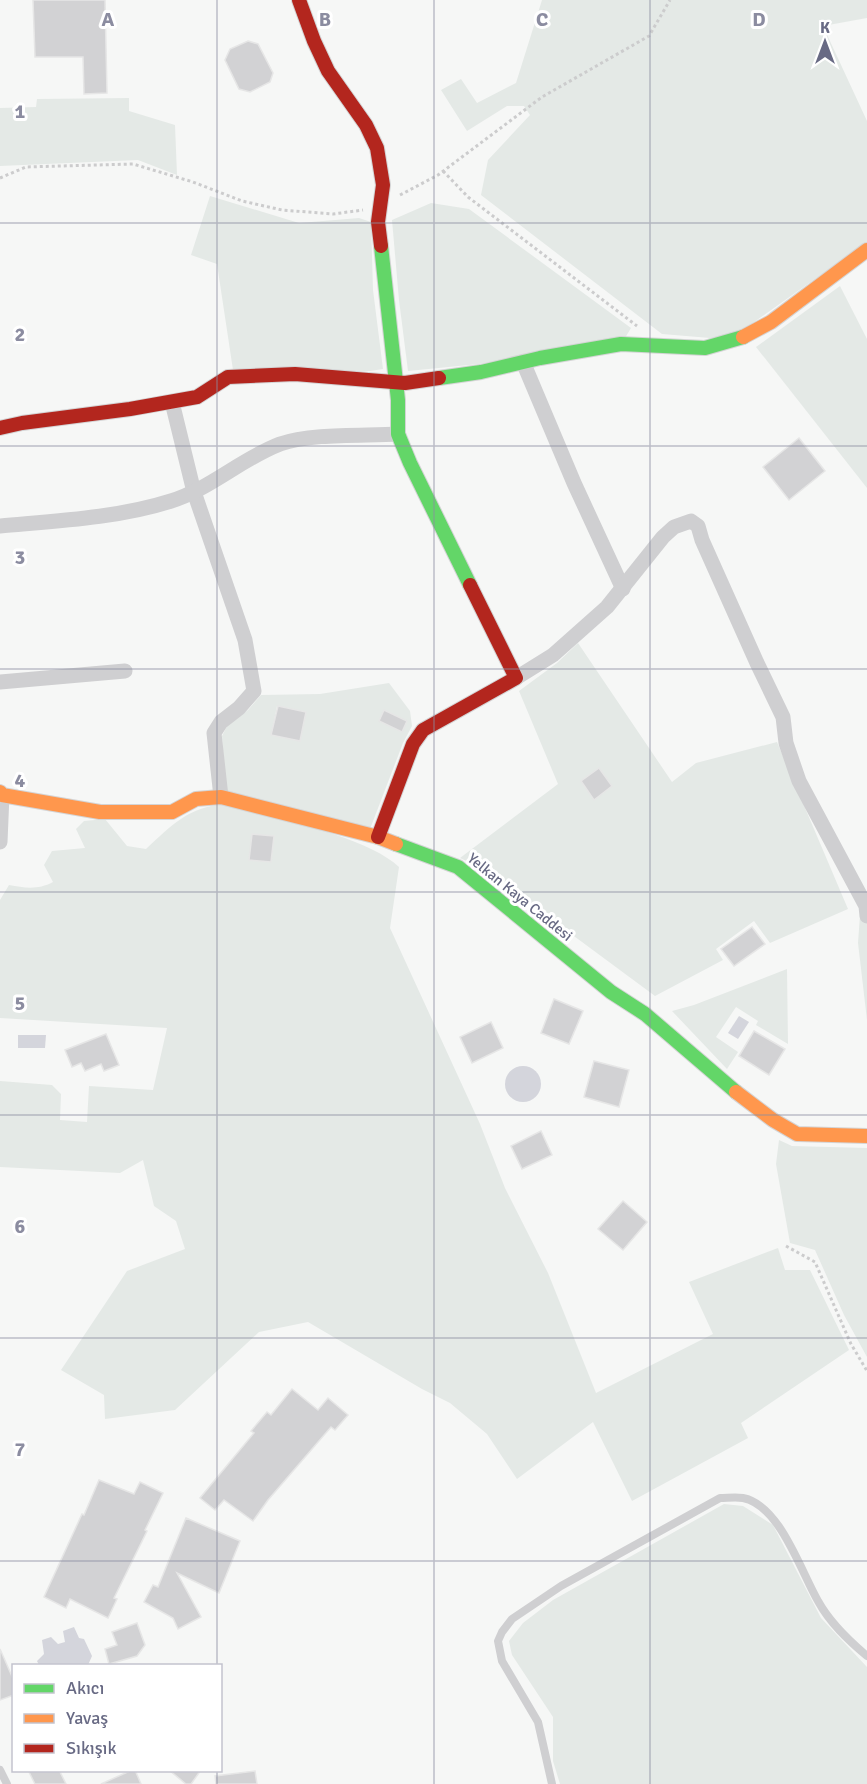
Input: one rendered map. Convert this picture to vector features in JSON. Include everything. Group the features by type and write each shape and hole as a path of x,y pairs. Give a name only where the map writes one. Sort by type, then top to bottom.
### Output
{"street":[{"path":"300,0 317,47 334,81 366,125 378,149 383,168 384,203 378,222 396,381 398,434 410,463 516,678"},
{"path":"0,428 197,397 228,378 295,374 405,383 621,344 705,348 738,340 771,322 867,250"},
{"path":"523,362 574,483 623,589"},
{"path":"172,402 194,492 245,640 254,691 239,708 221,722 214,733 221,797"},
{"path":"0,526 77,520 170,501 194,492 244,462 282,444 312,438 398,434"},
{"path":"378,837 413,744 423,730 553,655 584,629 623,589 663,537 674,527 691,521 698,526 702,540 783,717 786,743 799,781 866,906 867,916"},
{"path":"0,682 125,672"},
{"path":"0,842 1,794"},
{"name":"Yelkan Kaya Caddesi","path":"1,794 100,812 172,812 196,800 221,797 378,837 458,867 611,992 645,1014 731,1088 773,1120 797,1134 867,1136"}],"lane":[{"path":"552,1784 538,1722 502,1661 498,1641 502,1632 512,1619 561,1586 720,1498 744,1498 758,1504 771,1516 828,1616 840,1631 867,1656"},
{"path":"0,1770 7,1784"}],"path":[{"path":"0,178 26,167 134,164 193,182 242,201 282,210 333,214 363,210 384,203 443,171 542,97 649,36 670,0"},
{"path":"443,171 468,197 636,323 646,344"},
{"path":"786,1246 814,1262 851,1344 867,1371"}],"shaded area":[{"path":"542,0 867,0 867,18 823,26 867,121 867,242 736,335 710,338 662,334 481,195 488,160 530,115 524,106 507,106 467,131 441,90 461,79 477,103 516,83"},
{"path":"129,98 129,111 175,125 177,175 138,160 0,166 0,108 36,107 37,99"},
{"path":"210,196 299,223 359,218 371,222 373,290 383,369 370,371 233,370 217,264 191,255"},
{"path":"431,203 469,209 631,328 625,338 479,364 408,371 392,220"},
{"path":"840,286 867,339 867,488 756,347"},
{"path":"578,643 672,782 696,763 777,742 848,909 770,943 754,921 716,949 723,960 655,996 482,868 460,858 558,784 519,691 557,663","holes":["599,768 612,786 594,799 581,781"]},
{"path":"389,683 410,711 412,726 403,743 370,829 226,793 222,736 227,726 248,710 261,695 320,694","holes":["277,706 306,712 300,741 271,735"]},
{"path":"225,804 342,837 384,856 399,867 390,928 480,1124 505,1188 548,1273 596,1393 713,1334 689,1282 778,1248 785,1270 810,1270 849,1350 741,1423 748,1438 632,1501 593,1422 517,1479 487,1434 450,1403 308,1322 259,1332 175,1410 105,1419 104,1395 61,1370 127,1271 185,1249 176,1221 154,1206 143,1160 120,1173 0,1167 0,1081 52,1085 61,1094 60,1120 87,1122 89,1086 153,1090 167,1028 0,1018 0,900 9,885 31,888 53,882 44,865 52,851 85,848 76,829 84,821 105,819 127,846 146,849 173,825 191,813"},
{"path":"860,915 867,921 867,1020 858,943"},
{"path":"787,969 788,1044 756,1025 758,1021 736,1007 716,1037 738,1052 727,1069 672,1011 694,1005"},
{"path":"739,1016 749,1022 738,1039 728,1033"},
{"path":"18,1035 46,1035 45,1048 18,1048"},
{"path":"523,1066 536,1071 541,1084 536,1097 523,1102 510,1097 505,1084 510,1071"},
{"path":"779,1140 792,1146 867,1148 867,1357 844,1315 815,1250 790,1243 776,1164"},
{"path":"724,1504 743,1506 773,1525 821,1618 867,1667 867,1784 560,1784 553,1761 553,1717 512,1655 509,1641 523,1623 553,1600"},
{"path":"74,1627 79,1638 84,1639 92,1656 88,1664 38,1664 37,1661 44,1654 42,1640 51,1637 58,1644 65,1642 63,1631"}],"building":[{"path":"33,0 105,0 107,93 84,94 83,57 35,57"},
{"path":"248,41 258,44 273,73 270,82 250,92 239,89 225,60 230,49"},
{"path":"799,438 825,471 789,500 763,467"},
{"path":"278,706 306,712 300,741 271,735"},
{"path":"384,710 407,721 402,732 379,721"},
{"path":"599,768 612,786 594,800 581,781"},
{"path":"252,834 274,836 271,862 249,860"},
{"path":"752,927 765,944 734,966 721,949"},
{"path":"554,999 583,1011 569,1044 541,1033"},
{"path":"491,1022 503,1048 472,1063 460,1037"},
{"path":"754,1031 785,1049 769,1075 739,1056"},
{"path":"106,1034 119,1065 104,1071 101,1064 85,1071 81,1063 72,1067 65,1050"},
{"path":"594,1061 629,1070 619,1107 584,1097"},
{"path":"541,1131 552,1155 522,1169 511,1146"},
{"path":"623,1201 647,1222 623,1250 598,1229"},
{"path":"292,1389 318,1410 328,1398 348,1415 335,1430 331,1427 268,1500 253,1521 224,1500 215,1510 200,1498 254,1433 251,1431 267,1412 271,1415"},
{"path":"99,1480 134,1494 140,1482 163,1493 114,1598 117,1599 108,1618 70,1599 66,1608 44,1597"},
{"path":"186,1518 240,1541 219,1593 177,1573 201,1617 178,1629 173,1618 144,1602 153,1585 158,1587"},
{"path":"137,1623 145,1645 137,1656 109,1664 105,1649 117,1645 112,1632"},
{"path":"0,1649 12,1676 12,1696 0,1700"},
{"path":"255,1771 257,1784 216,1784 215,1776"},
{"path":"29,1772 60,1772 66,1784 35,1784"},
{"path":"128,1772 136,1772 141,1784 101,1784"},
{"path":"171,1772 200,1772 191,1784 186,1784"}],"traffic: fast":[{"path":"381,246 398,400 398,434 470,585"},
{"path":"439,378 481,372 540,358 621,344 705,348 743,337"},
{"path":"396,844 458,867 611,992 645,1014 736,1092"}],"traffic: slow":[{"path":"743,337 771,322 867,250"},
{"path":"0,792 2,795 100,812 172,812 196,799 221,797 378,837 396,844"},
{"path":"736,1092 773,1120 797,1134 867,1136"}],"traffic: jam":[{"path":"299,0 328,71 366,125 377,148 383,185 378,222 381,246"},
{"path":"0,428 197,397 228,377 295,374 405,383 439,378"},
{"path":"378,837 413,744 423,730 516,678 470,585"}]}
